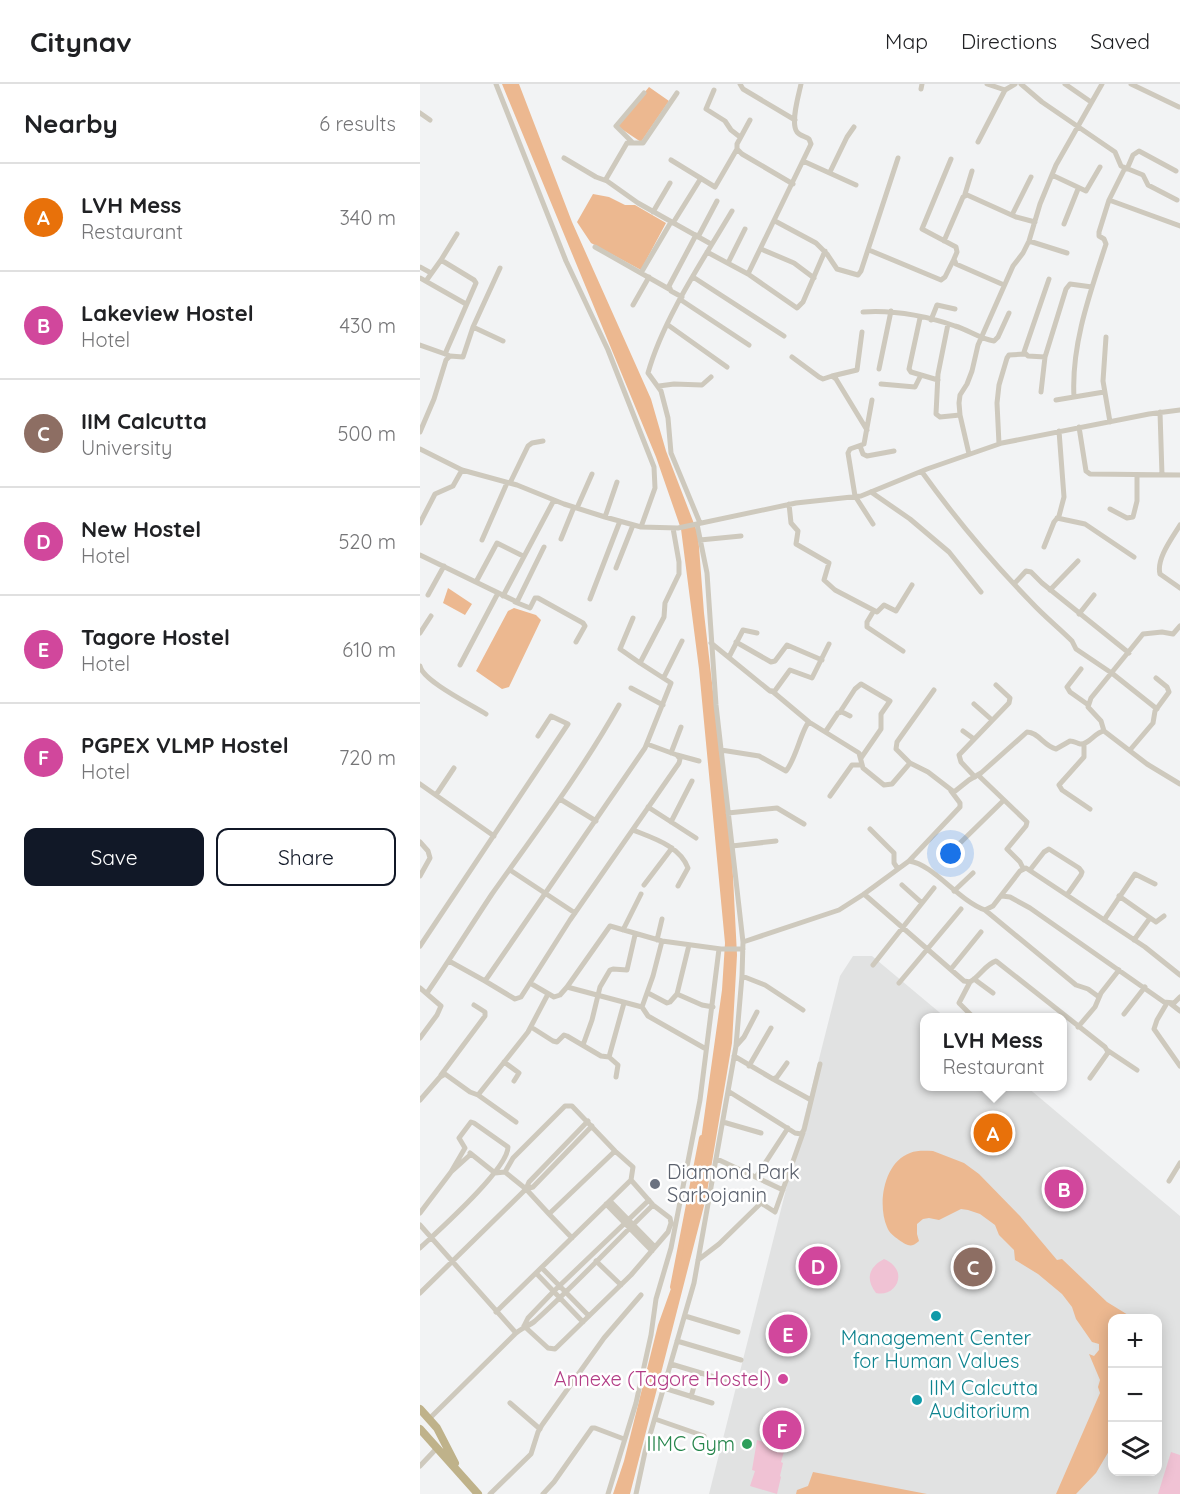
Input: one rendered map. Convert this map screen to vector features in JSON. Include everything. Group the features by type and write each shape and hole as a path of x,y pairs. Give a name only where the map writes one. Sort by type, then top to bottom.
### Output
{"highway":[{"path":"420,1408 437,1428 459,1471"},
{"path":"420,1429 478,1494"}],"street":[{"path":"496,84 566,261 608,350 647,444 654,467 655,488 641,527"},
{"path":"740,84 743,89 795,120"},
{"path":"748,274 803,161 810,141 797,132 795,120 801,84"},
{"path":"987,84 1005,90"},
{"path":"978,142 1005,90 1015,84"},
{"path":"1021,84 1036,97 1117,153 1119,164 1143,175 1148,185 1177,200"},
{"path":"1065,84 1091,102"},
{"path":"969,454 960,415 960,395 968,384 981,338 1004,285 1029,241 1052,175 1102,84"},
{"path":"1131,84 1179,107"},
{"path":"714,90 706,109 725,121 730,130 740,137"},
{"path":"644,93 616,126 638,145 643,143 677,93"},
{"path":"420,113 430,120"},
{"path":"671,160 714,187 717,186 750,120"},
{"path":"830,172 846,137 854,127"},
{"path":"607,181 607,176 627,143 632,142"},
{"path":"737,149 792,184"},
{"path":"1074,398 1073,374 1076,350 1106,244 1099,236 1109,200 1133,155 1139,151 1176,171"},
{"path":"564,158 607,181 653,212 711,244"},
{"path":"775,221 816,243 837,269 855,275 860,274 898,158"},
{"path":"869,250 940,280 945,277 957,252 956,247 922,229 951,159"},
{"path":"803,161 856,185"},
{"path":"1052,175 1086,191 1100,167"},
{"path":"967,195 965,192 972,171"},
{"path":"1012,215 1031,177"},
{"path":"641,273 701,178"},
{"path":"653,212 670,183"},
{"path":"1064,224 1078,189"},
{"path":"967,195 1012,215 1035,222"},
{"path":"944,242 963,197 967,195"},
{"path":"1109,200 1180,226"},
{"path":"669,289 670,282 717,201"},
{"path":"636,1494 694,1283 736,1046 742,976 732,846 711,643 707,573 697,524 671,453 668,418 659,386 648,373 668,325 711,244 732,211"},
{"path":"728,263 746,229"},
{"path":"457,234 441,260 422,281 466,304"},
{"path":"1029,241 1067,253"},
{"path":"595,247 669,289 749,345"},
{"path":"761,249 794,263 814,278"},
{"path":"707,252 748,274 797,308 803,302 825,252"},
{"path":"954,259 957,264 1004,285"},
{"path":"420,432 434,399 475,281 441,260"},
{"path":"420,267 430,273"},
{"path":"420,345 448,355 463,357 473,327 500,268"},
{"path":"633,305 649,277"},
{"path":"693,278 784,336"},
{"path":"1025,354 1025,348 1049,279"},
{"path":"1041,392 1045,357 1067,286 1070,284 1092,287"},
{"path":"931,320 938,305 954,309"},
{"path":"863,312 891,311 948,324 992,341 996,340 1009,313"},
{"path":"879,369 891,311"},
{"path":"920,318 909,369 911,372 938,380"},
{"path":"948,324 940,360 937,417 960,415"},
{"path":"668,325 728,367"},
{"path":"473,327 503,341"},
{"path":"792,357 821,378 857,370 862,332"},
{"path":"1106,337 1104,392 1110,422"},
{"path":"999,444 999,385 1007,358 1009,355 1025,354 1045,357"},
{"path":"881,384 915,387 921,375"},
{"path":"832,376 867,430"},
{"path":"659,386 674,384 702,386 711,377"},
{"path":"1056,400 1104,392"},
{"path":"872,400 864,444 850,449 848,453 855,496 873,524"},
{"path":"420,449 462,470 508,483 605,517 641,527 676,528 789,504 855,496 999,444 1059,430 1180,410"},
{"path":"1160,412 1162,475"},
{"path":"1079,427 1088,473 1180,475"},
{"path":"1044,546 1065,494 1059,430"},
{"path":"482,540 508,483 530,444 543,441"},
{"path":"860,447 863,454 867,456 894,451"},
{"path":"420,524 435,494 453,486 462,470"},
{"path":"922,471 948,509 1014,584 1071,639 1076,649 1113,674 1156,709"},
{"path":"561,539 592,474"},
{"path":"1110,509 1127,518 1133,517 1137,501 1137,475"},
{"path":"605,517 617,482"},
{"path":"871,492 910,519 949,552 981,592"},
{"path":"460,665 554,500"},
{"path":"789,504 791,523 798,531 796,544 829,563 826,582 835,590 852,597 873,612"},
{"path":"1057,518 1086,525 1134,557"},
{"path":"590,599 620,521"},
{"path":"616,568 633,525"},
{"path":"1180,525 1164,553 1159,571 1180,588"},
{"path":"640,663 662,622 665,603 679,574 676,528"},
{"path":"700,540 741,536"},
{"path":"476,582 497,543 523,556"},
{"path":"515,602 519,601 544,547"},
{"path":"420,555 515,602 530,608 535,598 538,598 583,623 585,626 576,642"},
{"path":"1050,590 1078,561"},
{"path":"428,595 444,566"},
{"path":"1014,584 1028,571 1129,653"},
{"path":"903,651 867,627 867,622 873,612 877,612 884,605 896,611 912,585"},
{"path":"1079,614 1094,595"},
{"path":"420,633 431,616"},
{"path":"485,981 647,744 663,705 671,683 620,649 633,618"},
{"path":"1088,704 1145,633 1173,634 1180,626"},
{"path":"729,657 745,629 757,633"},
{"path":"664,677 682,641"},
{"path":"736,642 771,662 775,661 787,645 822,660"},
{"path":"711,643 809,722 860,753 861,761 872,776 887,786 892,784 910,762"},
{"path":"772,691 776,691 790,670 812,678 829,644"},
{"path":"420,666 421,671 437,684 486,714"},
{"path":"1081,669 1067,687 1070,692 1088,704 1089,709 1101,721 1104,730 1180,784"},
{"path":"1130,750 1153,723 1156,709 1169,692 1167,687 1156,678"},
{"path":"826,731 855,689 861,684 890,701 881,714 881,729 861,761 852,765 830,796"},
{"path":"996,685 1010,700 961,752 959,759 1027,822 1007,849 1026,869 1134,940 1180,975"},
{"path":"631,688 663,705"},
{"path":"530,984 554,997 560,995 607,928 612,926 659,941 720,949 741,947 839,910 864,894 909,861 960,807 960,803 951,791 928,772 910,762 896,749 897,742 934,690"},
{"path":"974,704 993,720"},
{"path":"427,993 560,799 619,705"},
{"path":"840,712 850,716"},
{"path":"420,946 568,724 550,717 538,736"},
{"path":"721,750 759,756 786,771 798,750 809,722"},
{"path":"671,753 681,727"},
{"path":"1090,809 1062,790 1059,785 1084,757 1084,744 1098,732 1104,730"},
{"path":"963,731 974,739"},
{"path":"951,791 957,791 977,776 1027,732 1034,733 1053,749 1070,741 1084,744"},
{"path":"647,744 699,761"},
{"path":"449,961 515,999 521,997 575,913 679,764 680,759 677,755"},
{"path":"436,795 454,768"},
{"path":"671,822 692,781"},
{"path":"420,784 494,836"},
{"path":"560,799 596,821"},
{"path":"957,846 1004,800"},
{"path":"648,807 696,838"},
{"path":"728,813 777,808 804,824"},
{"path":"870,829 894,853 894,863 897,869"},
{"path":"633,830 672,848 684,861 688,868 678,886"},
{"path":"732,846 776,841"},
{"path":"420,842 428,851 430,858 420,876"},
{"path":"644,885 672,848"},
{"path":"985,910 990,909 1026,869 1049,849 1082,872 1067,895"},
{"path":"909,861 920,865 969,902 985,910 1076,986 1088,989 1099,997"},
{"path":"510,870 575,913"},
{"path":"954,891 972,873"},
{"path":"1104,920 1135,874 1155,884"},
{"path":"902,885 922,903"},
{"path":"873,965 934,888"},
{"path":"623,930 641,894"},
{"path":"864,894 964,981 972,981 993,993"},
{"path":"1002,896 1010,897 1030,908 1180,1011"},
{"path":"1119,896 1156,922 1164,916"},
{"path":"899,983 961,909"},
{"path":"1134,940 1150,918"},
{"path":"662,919 648,993 642,1011 706,1049"},
{"path":"951,969 981,932"},
{"path":"583,1045 600,987 610,970 627,970 635,935"},
{"path":"648,993 669,1003 677,994 689,945"},
{"path":"608,1494 636,1403 650,1341 656,1299 671,1248 698,1114 720,949"},
{"path":"970,1013 959,1003 972,981 996,961 1060,1013"},
{"path":"1077,1027 1095,1007 1099,997 1119,970"},
{"path":"742,976 765,985 803,1010"},
{"path":"567,987 642,1007"},
{"path":"1124,1014 1145,987"},
{"path":"420,988 441,1006 420,1038"},
{"path":"478,1095 531,1027 548,994"},
{"path":"677,994 702,1005 713,1007"},
{"path":"1180,997 1169,1004 1156,1020 1154,1029 1180,1066"},
{"path":"609,1057 624,1003"},
{"path":"420,1100 483,1020 485,1012 474,1005"},
{"path":"736,1046 742,1042 757,1012"},
{"path":"1067,1019 1137,1070"},
{"path":"531,1027 553,1041 557,1042 564,1035 600,1056 609,1057 618,1065 616,1077"},
{"path":"749,1066 771,1028"},
{"path":"1090,1078 1107,1054 1107,1050"},
{"path":"734,1056 811,1100"},
{"path":"504,1062 519,1073 514,1082"},
{"path":"773,1079 787,1063"},
{"path":"698,1260 719,1244 761,1203 775,1212 803,1133 820,1064"},
{"path":"440,1077 445,1074 516,1122"},
{"path":"728,1091 798,1134 803,1133"},
{"path":"496,1312 631,1180 633,1167 572,1106 565,1106 513,1158 505,1172"},
{"path":"420,1248 495,1173 507,1153 508,1147 471,1122 459,1138 465,1148 495,1173 505,1172 526,1189 572,1238"},
{"path":"723,1122 762,1133"},
{"path":"420,1293 590,1124"},
{"path":"756,1178 788,1128"},
{"path":"420,1213 451,1172 465,1148"},
{"path":"549,1214 615,1151"},
{"path":"451,1172 471,1154"},
{"path":"717,1159 783,1190"},
{"path":"1169,1181 1180,1163"},
{"path":"524,1326 548,1348 555,1349 621,1285 668,1232 670,1218 631,1180"},
{"path":"524,1326 528,1318 553,1292 651,1202"},
{"path":"608,1203 654,1249"},
{"path":"429,1419 516,1333 532,1323 596,1262 629,1224"},
{"path":"420,1225 516,1333"},
{"path":"596,1262 621,1285"},
{"path":"542,1268 590,1316"},
{"path":"536,1273 583,1322"},
{"path":"420,1282 425,1288"},
{"path":"490,1494 531,1454 540,1429 597,1347 641,1295"},
{"path":"685,1316 738,1332"},
{"path":"677,1341 741,1360"},
{"path":"671,1364 730,1382"},
{"path":"692,1397 698,1372"},
{"path":"664,1388 712,1403"},
{"path":"510,1404 540,1429"},
{"path":"655,1419 704,1436"},
{"path":"543,1494 592,1428 624,1439"},
{"path":"420,1466 436,1448"}],"shaded area":[{"path":"502,84 519,84 572,222 651,399 666,451 698,534 704,613 732,857 737,955 732,1043 706,1198 630,1494 613,1494 624,1461 658,1325 678,1269 694,1189 722,990 725,943 699,669 681,529 656,457"},
{"path":"649,87 669,101 641,142 617,126"},
{"path":"593,194 609,197 625,205 635,205 666,223 641,270 591,243 577,222"},
{"path":"448,588 472,604 465,615 443,603"},
{"path":"514,608 536,615 541,620 509,687 502,689 476,671 508,611"},
{"path":"853,956 872,956 940,1013 920,1013 920,1091 1032,1091 1180,1216 1180,1494 709,1494 840,976"},
{"path":"919,1151 933,1151 964,1163 979,1174 1020,1216 1057,1260 1062,1259 1107,1302 1126,1314 1108,1314 1108,1453 1096,1473 1076,1494 1056,1494 1100,1393 1098,1387 1100,1380 1089,1354 1094,1356 1099,1350 1099,1344 1092,1342 1062,1294 1038,1274 1015,1260 1014,1250 999,1235 995,1225 980,1214 961,1209 939,1220 923,1219 917,1224 919,1241 914,1245 905,1244 890,1233 884,1218 885,1185 894,1165 901,1158"},
{"path":"884,1259 897,1270 897,1282 889,1291 876,1293 870,1283 870,1274 875,1266"},
{"path":"757,1440 785,1448 777,1494 750,1486 755,1471 752,1470"},
{"path":"1171,1452 1180,1455 1180,1494 1158,1494"},
{"path":"813,1472 927,1494 796,1494 797,1490 808,1486"}],"waterway":[{"path":"673,1287 702,1138"}],"place":[{"name":"LVH Mess","path":"993,1133"},
{"name":"Diamond Park Sarbojanin","path":"655,1184"},
{"name":"Lakeview Hostel","path":"1064,1189"},
{"name":"New Hostel","path":"818,1266"},
{"name":"IIM Calcutta","path":"973,1267"},
{"name":"Management Center for Human Values","path":"936,1316"},
{"name":"Tagore Hostel","path":"788,1334"},
{"name":"Annexe (Tagore Hostel)","path":"783,1379"},
{"name":"IIM Calcutta Auditorium","path":"917,1400"},
{"name":"PGPEX VLMP Hostel","path":"782,1430"},
{"name":"IIMC Gym","path":"747,1444"}]}
